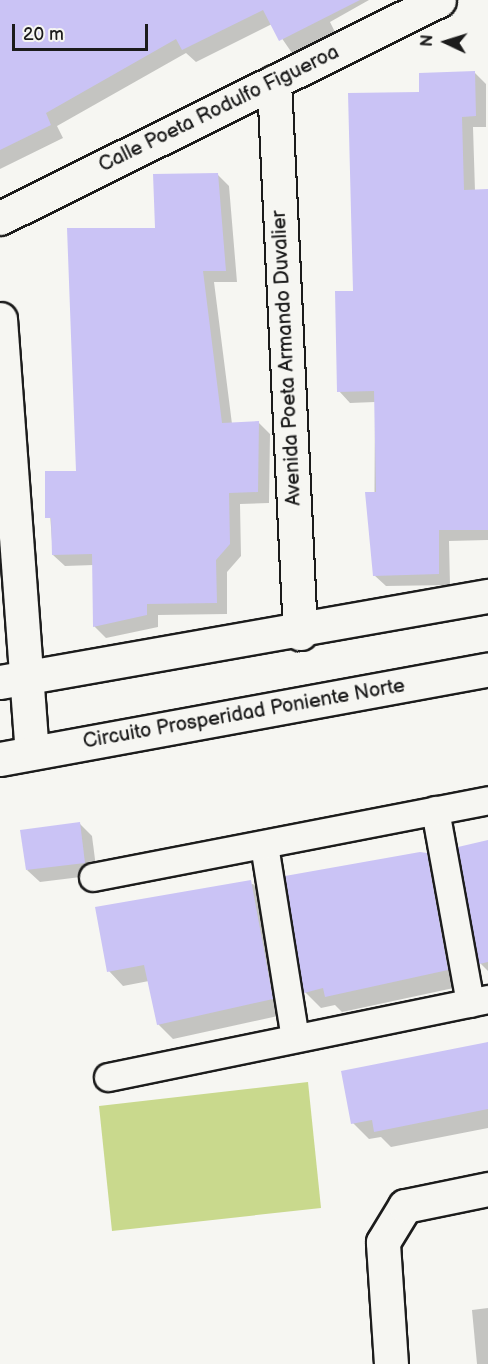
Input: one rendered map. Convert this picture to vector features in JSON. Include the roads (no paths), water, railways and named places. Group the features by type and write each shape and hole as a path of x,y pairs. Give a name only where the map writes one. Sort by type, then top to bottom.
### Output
{"street":[{"name":"Calle Poeta Rodulfo Figueroa","path":"0,218 274,82 419,4"},
{"name":"Avenida Poeta Armando Duvalier","path":"274,82 300,633"},
{"path":"0,320 13,680 32,753"},
{"path":"13,680 300,633 488,596"},
{"name":"Circuito Prosperidad Poniente Norte","path":"0,759 488,669"},
{"path":"93,877 488,800"},
{"path":"108,1077 479,1001 435,810"},
{"path":"264,845 295,1038"},
{"path":"391,1364 383,1242 405,1206 488,1189"}]}
